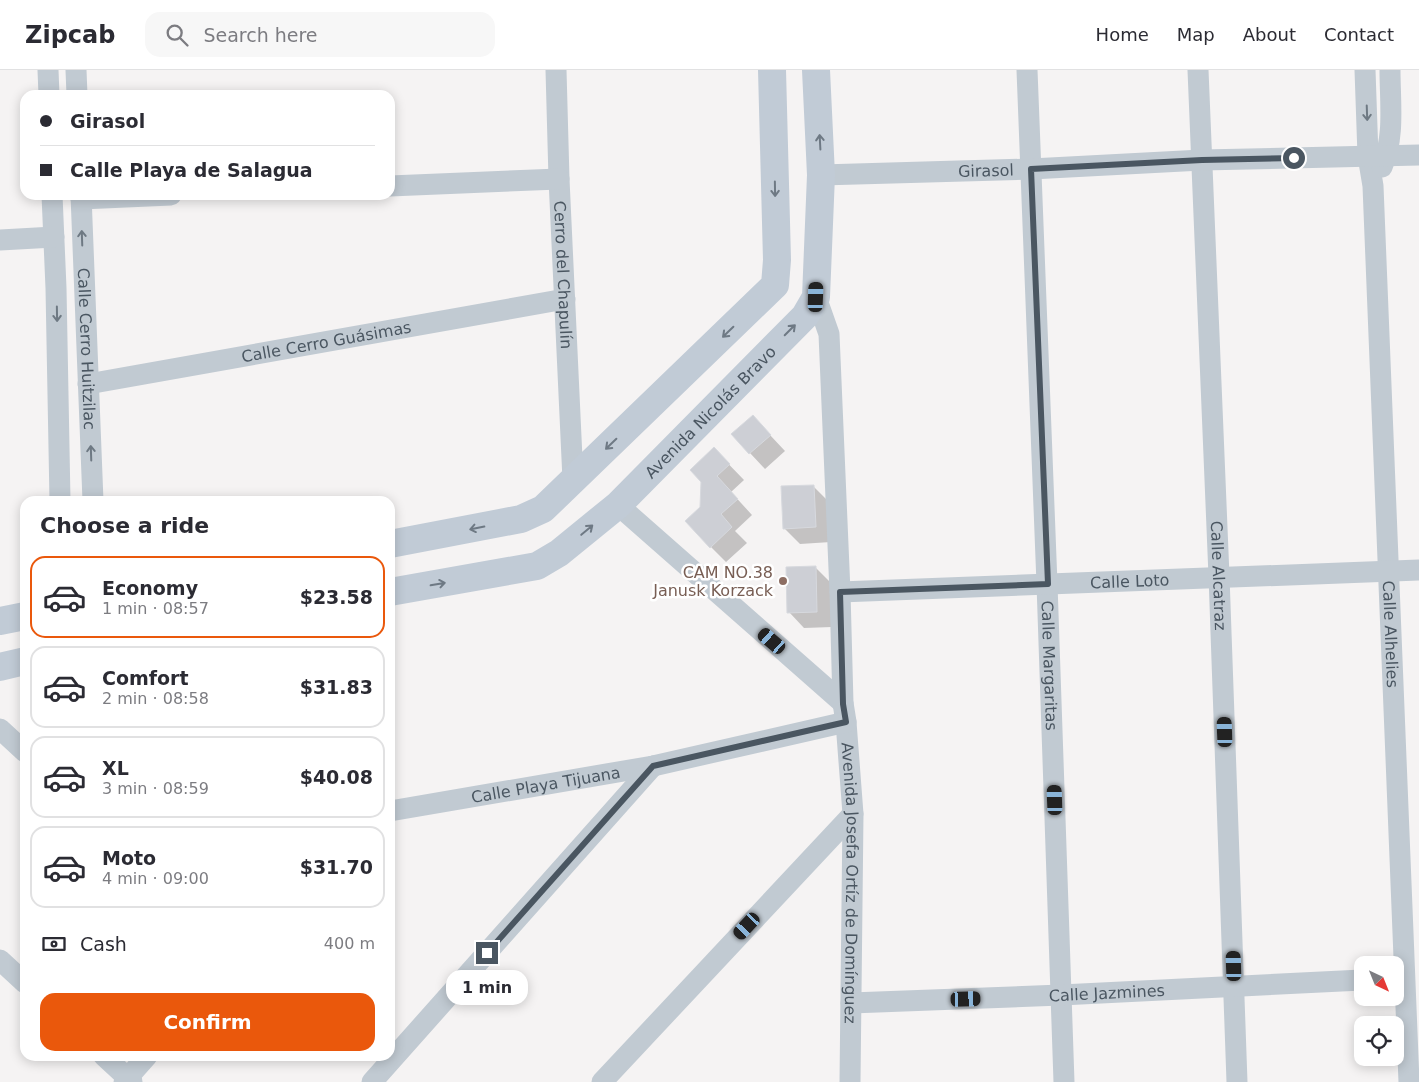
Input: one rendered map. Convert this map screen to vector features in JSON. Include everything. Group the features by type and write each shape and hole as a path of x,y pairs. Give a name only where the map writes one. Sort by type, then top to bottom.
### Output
{"street":[{"path":"48,70 49,90"},
{"path":"76,70 77,90"},
{"name":"Cerro del Chapulín","path":"556,70 559,179 573,480"},
{"path":"395,543 521,519 543,509 775,285 777,260 772,70"},
{"path":"816,70 822,175 816,297"},
{"name":"Calle Margaritas","path":"1027,70 1048,584 1064,1082"},
{"name":"Calle Alcatraz","path":"1198,70 1237,1082"},
{"name":"Calle Alhelies","path":"1365,70 1377,156 1373,186 1388,570 1399,956"},
{"name":"Calle Alhelies","path":"1377,156 1391,128 1390,70"},
{"name":"Girasol","path":"822,175 1031,169 1202,160 1419,155"},
{"path":"395,186 559,179"},
{"name":"Calle Cerro Huitzilac","path":"52,200 60,496"},
{"name":"Calle Cerro Huitzilac","path":"81,200 93,496"},
{"path":"0,240 54,237"},
{"path":"56,288 84,286"},
{"name":"Avenida Nicolás Bravo","path":"395,591 537,566 559,553 618,505 804,316 816,297"},
{"name":"Avenida Josefa Ortíz de Domínguez","path":"816,297 829,334 844,713 853,814 849,1080"},
{"name":"Calle Cerro Guásimas","path":"88,384 565,299"},
{"path":"618,505 844,713"},
{"name":"Calle Loto","path":"840,592 1219,576 1419,570"},
{"path":"0,621 20,617"},
{"path":"0,667 20,663"},
{"name":"Calle Playa Tijuana","path":"395,810 653,766 844,713"},
{"path":"0,729 20,747"},
{"path":"395,1056 653,766"},
{"path":"602,1082 853,814"},
{"path":"0,960 20,978"},
{"name":"Calle Jazmines","path":"851,1003 1354,980"},
{"name":"Calle Alhelies","path":"1402,1006 1409,1082"},
{"path":"109,1061 128,1081 143,1061"},
{"path":"372,1082 391,1061"}],"building":[{"path":"753,415 771,435 749,454 731,434"},
{"path":"714,447 730,464 717,476 738,499 721,514 732,527 710,548 685,521 700,507 701,482 690,470"},
{"path":"814,485 816,527 783,529 781,486"},
{"path":"816,566 817,612 787,613 786,567"}],"place":[{"name":"CAM NO.38 Janusk Korzack","path":"783,581"}],"route":[{"path":"487,953 653,766 846,722 843,704 840,592 1048,584 1031,169 1202,160 1294,158"}]}
